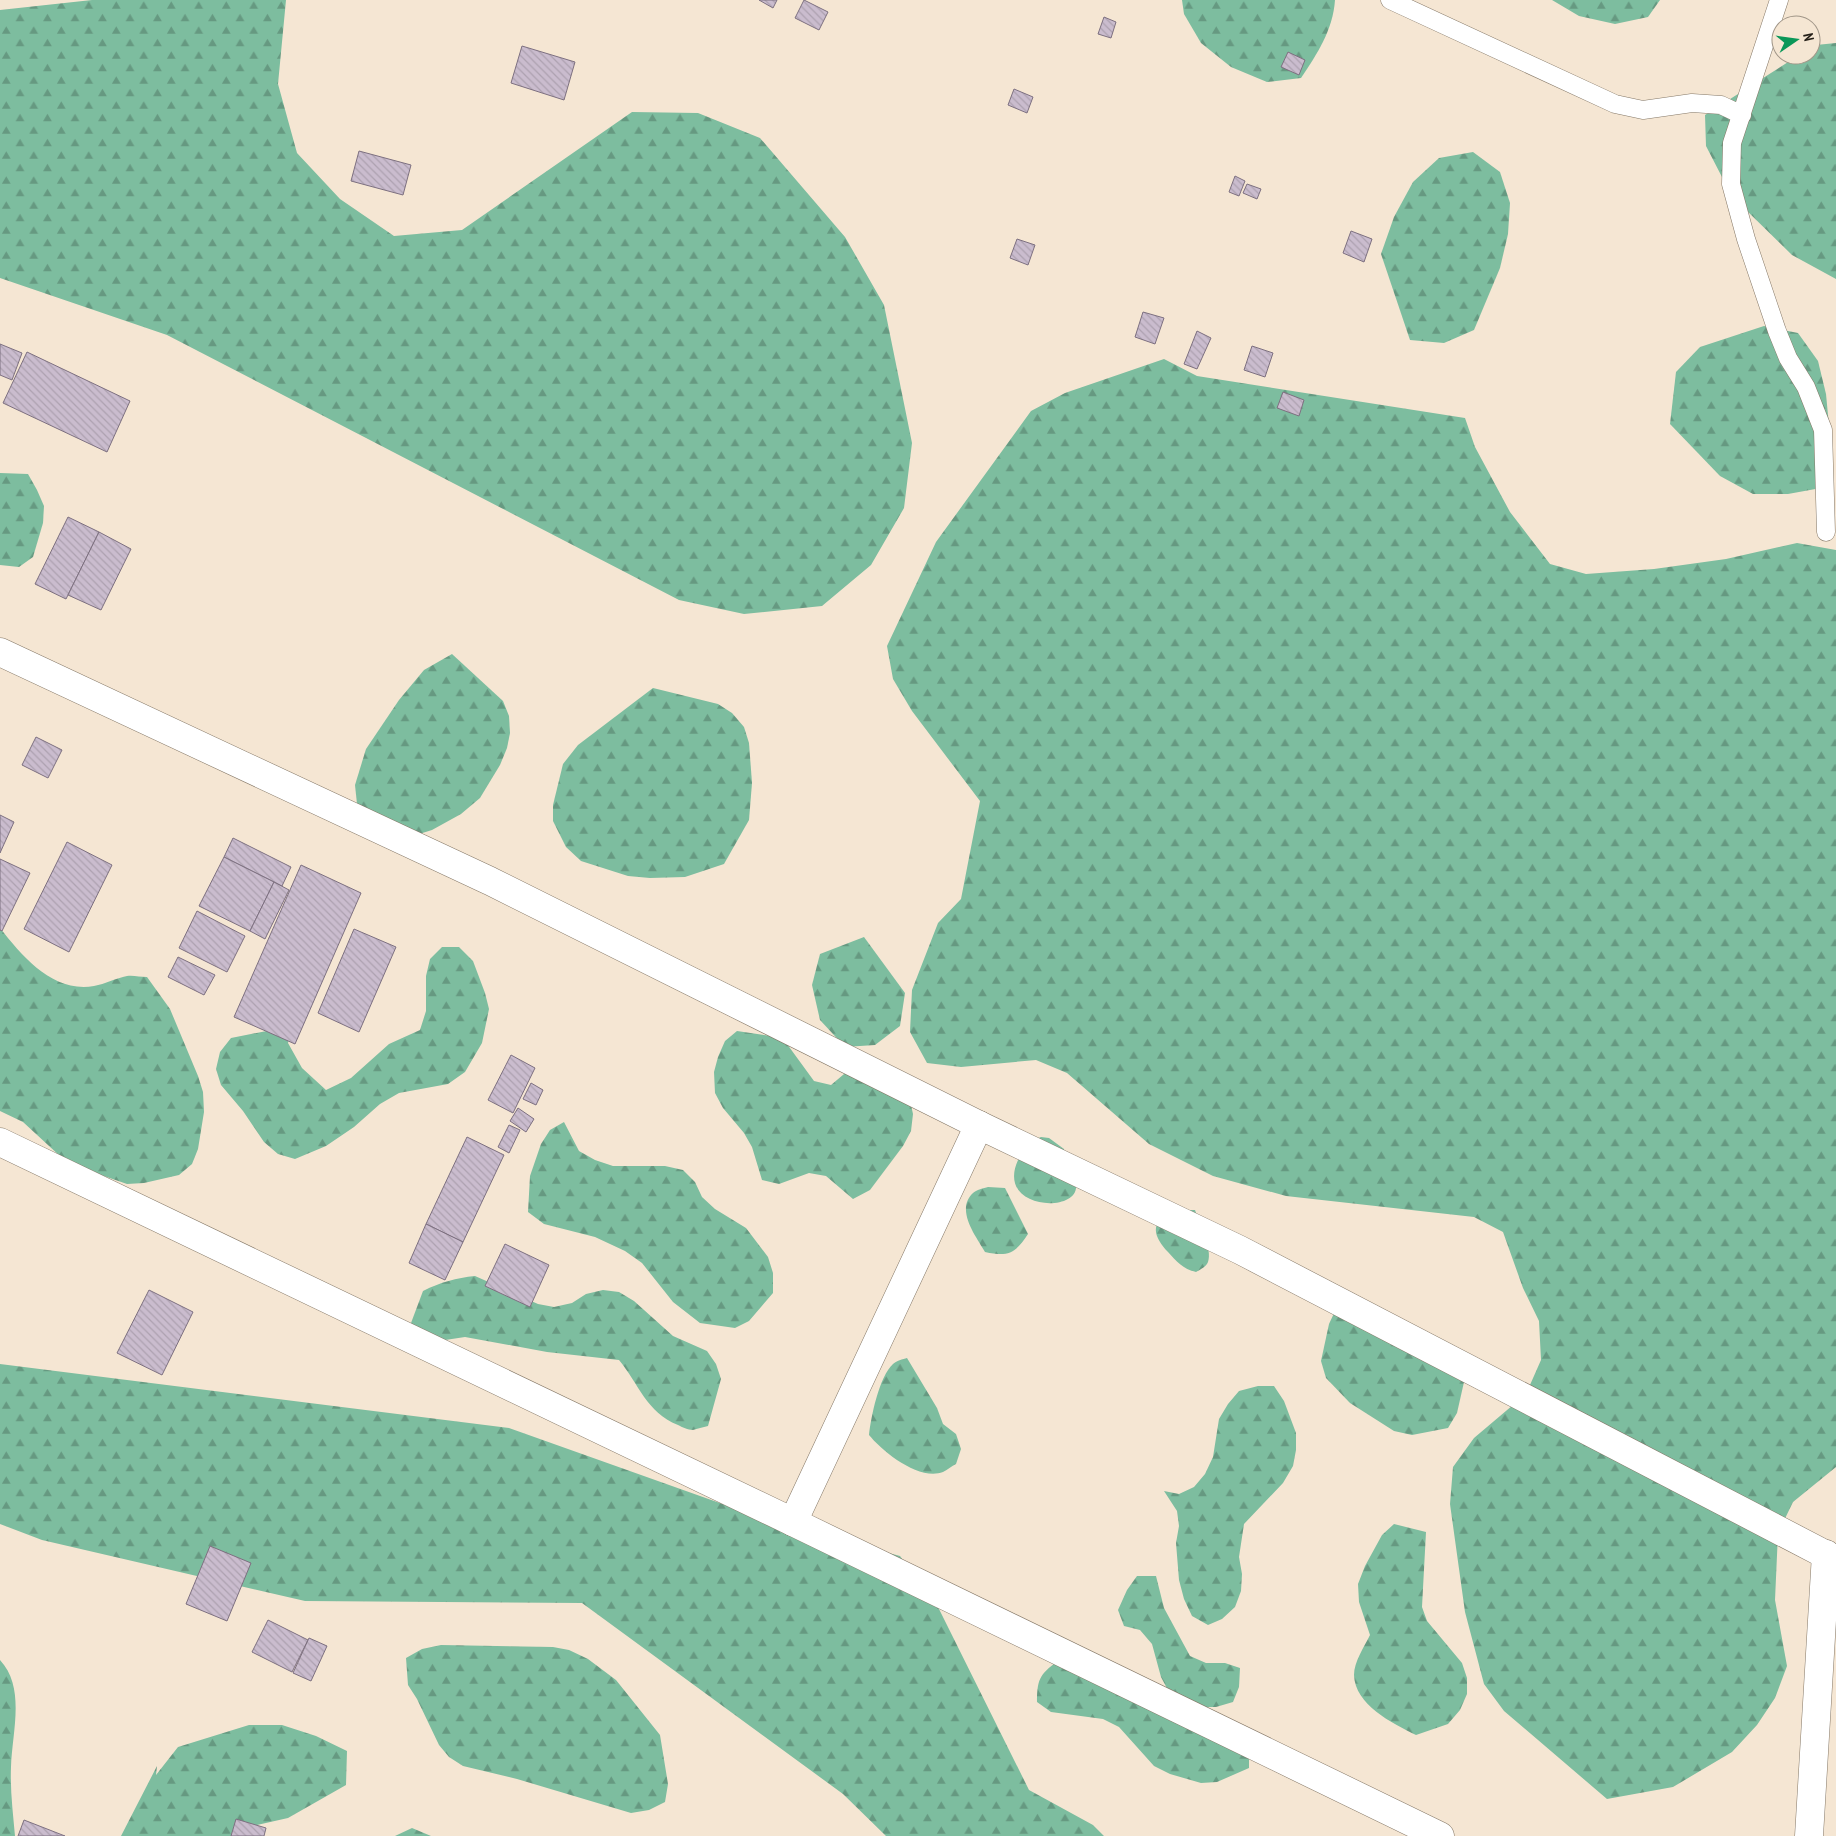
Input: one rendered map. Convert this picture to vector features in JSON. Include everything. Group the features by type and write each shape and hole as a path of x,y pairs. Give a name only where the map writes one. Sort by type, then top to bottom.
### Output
{"street":[{"path":"0,652 490,881 979,1124 1240,1250 1831,1557 1809,1836"},
{"path":"793,1522 979,1124"},
{"path":"0,1142 793,1522 1440,1836"}],"lane":[{"path":"1390,0 1615,104 1643,110 1692,103 1721,105 1742,115"},
{"path":"1779,0 1732,143 1731,184 1746,239 1777,331 1788,358 1806,387 1823,430 1826,532"}],"green space":[{"path":"92,0 286,0 278,84 297,153 340,199 394,236 462,230 632,112 698,113 760,138 845,237 884,305 912,443 904,508 871,565 822,606 744,614 679,600 167,335 0,278 0,10"},
{"path":"1182,0 1335,0 1328,32 1301,78 1267,82 1231,67 1201,43 1184,14"},
{"path":"1552,0 1660,0 1648,17 1615,24 1579,16"},
{"path":"1836,43 1836,279 1792,255 1743,207 1723,179 1706,146 1705,115 1783,65 1821,65 1821,44"},
{"path":"1473,152 1500,172 1510,203 1508,234 1500,268 1474,330 1444,343 1410,340 1381,254 1394,217 1413,182 1439,158"},
{"path":"1764,326 1798,333 1818,361 1826,394 1832,457 1821,488 1788,494 1753,494 1720,476 1670,424 1676,372 1700,347"},
{"path":"1164,359 1197,376 1465,418 1475,447 1510,512 1550,564 1586,574 1654,569 1726,559 1797,543 1836,550 1836,1467 1793,1502 1778,1533 1775,1600 1787,1666 1775,1698 1757,1725 1732,1752 1673,1787 1607,1799 1504,1711 1484,1684 1465,1612 1450,1504 1453,1467 1474,1438 1526,1394 1541,1360 1539,1321 1523,1288 1503,1232 1474,1217 1286,1196 1213,1176 1149,1144 1067,1073 1036,1060 961,1067 927,1063 910,1032 912,990 938,923 961,899 980,801 912,711 893,679 887,646 936,542 1031,411 1065,393"},
{"path":"0,473 28,474 44,506 43,523 33,557 19,567 0,565"},
{"path":"452,654 503,701 509,716 510,733 507,748 500,765 480,798 461,814 432,830 400,840 357,804 355,785 366,749 399,700 424,670"},
{"path":"653,688 718,704 732,713 744,727 749,743 752,783 749,820 724,864 685,877 650,878 628,876 581,861 566,847 553,821 553,805 563,764 578,745"},
{"path":"0,928 29,961 52,978 65,984 79,987 94,986 127,976 147,977 170,1009 203,1092 204,1112 198,1149 192,1164 179,1175 144,1183 127,1184 78,1167 61,1157 23,1122 0,1111"},
{"path":"864,937 905,993 900,1026 875,1045 845,1047 820,1020 812,985 820,954"},
{"path":"442,947 459,947 473,961 489,1009 482,1043 465,1072 448,1084 399,1093 380,1104 354,1127 326,1146 295,1159 278,1154 264,1142 243,1111 221,1085 216,1069 220,1052 231,1038 292,1026 288,1043 302,1068 326,1090 351,1078 389,1044 420,1030 426,1011 426,976 430,959"},
{"path":"737,1031 771,1036 787,1044 814,1081 831,1085 856,1064 909,1096 913,1114 911,1131 903,1146 870,1190 853,1199 826,1176 809,1173 779,1184 762,1180 752,1147 744,1133 723,1108 715,1093 714,1072 718,1057 725,1041"},
{"path":"564,1122 579,1151 595,1160 613,1166 665,1166 683,1170 695,1182 702,1197 715,1209 746,1228 768,1257 773,1273 773,1293 749,1321 735,1328 700,1323 673,1302 642,1263 625,1251 595,1237 544,1224 528,1212 530,1176 541,1144 550,1130"},
{"path":"1041,1137 1049,1138 1064,1149 1068,1168 1076,1186 1073,1195 1064,1201 1052,1203 1038,1202 1026,1197 1017,1188 1014,1175 1019,1158 1028,1145"},
{"path":"988,1187 1005,1188 1028,1234 1015,1250 1005,1254 985,1252 969,1223 966,1207 968,1200 974,1192"},
{"path":"1195,1210 1209,1250 1208,1262 1196,1272 1187,1269 1177,1261 1160,1242 1156,1233 1160,1220 1166,1216"},
{"path":"475,1276 538,1304 554,1307 572,1303 586,1294 603,1290 619,1292 634,1301 673,1336 707,1351 716,1364 721,1379 708,1426 691,1430 658,1413 644,1397 619,1360 547,1352 465,1337 432,1342 416,1339 411,1323 423,1291 449,1281"},
{"path":"1336,1309 1464,1382 1457,1413 1448,1428 1412,1435 1394,1431 1350,1403 1326,1378 1321,1361 1329,1324"},
{"path":"907,1358 937,1408 943,1424 956,1434 961,1449 956,1464 943,1472 934,1474 913,1469 892,1457 869,1435 874,1408 884,1378 893,1364"},
{"path":"0,1364 509,1428 773,1522 900,1556 938,1607 1029,1790 1093,1825 1104,1836 886,1836 843,1794 582,1603 305,1601 42,1540 0,1524"},
{"path":"1258,1386 1274,1386 1284,1401 1296,1433 1296,1450 1293,1466 1283,1483 1244,1524 1239,1557 1242,1574 1241,1591 1235,1607 1222,1619 1208,1625 1192,1616 1184,1599 1179,1580 1176,1543 1179,1526 1177,1511 1164,1491 1179,1494 1194,1487 1205,1474 1213,1457 1219,1419 1228,1404 1239,1391"},
{"path":"1394,1524 1426,1532 1422,1607 1427,1621 1462,1663 1467,1678 1467,1694 1460,1710 1448,1724 1416,1735 1376,1712 1361,1695 1356,1686 1354,1675 1357,1660 1370,1635 1359,1602 1358,1584 1365,1566 1382,1535"},
{"path":"1137,1576 1156,1576 1164,1608 1190,1656 1206,1663 1225,1663 1240,1668 1239,1687 1233,1702 1216,1707 1201,1707 1170,1694 1161,1677 1152,1644 1140,1630 1124,1626 1118,1610 1127,1590"},
{"path":"441,1645 553,1647 569,1650 588,1659 616,1680 660,1735 668,1784 665,1802 649,1810 631,1813 517,1779 463,1766 449,1757 439,1745 417,1699 408,1685 406,1658 422,1649"},
{"path":"1061,1659 1249,1751 1249,1768 1217,1782 1201,1783 1170,1774 1154,1766 1119,1727 1103,1719 1051,1712 1037,1702 1039,1681 1049,1668"},
{"path":"0,1660 8,1671 15,1697 16,1711 11,1776 15,1836 0,1836"},
{"path":"249,1725 282,1725 316,1736 347,1751 346,1785 288,1818 257,1825 248,1836 121,1836 157,1766 156,1775 178,1747"},
{"path":"412,1828 431,1836 395,1836"}],"building":[{"path":"759,0 777,0 773,8"},
{"path":"804,0 828,12 819,30 795,18"},
{"path":"1104,17 1116,22 1111,38 1098,34"},
{"path":"522,46 575,62 564,100 511,83"},
{"path":"1288,52 1305,60 1299,75 1281,67"},
{"path":"1014,89 1033,97 1027,113 1008,105"},
{"path":"359,151 411,165 403,195 351,181"},
{"path":"1235,176 1245,181 1239,196 1229,192"},
{"path":"1247,184 1261,189 1257,199 1243,193"},
{"path":"1351,231 1372,239 1364,262 1343,253"},
{"path":"1017,239 1035,245 1028,265 1010,258"},
{"path":"1143,312 1164,318 1155,344 1135,337"},
{"path":"1197,331 1211,338 1197,369 1184,364"},
{"path":"0,344 22,353 12,380 0,375"},
{"path":"1252,346 1273,353 1265,377 1244,370"},
{"path":"27,352 130,401 107,452 3,403"},
{"path":"1283,392 1304,400 1299,416 1277,408"},
{"path":"68,517 99,532 66,599 35,584"},
{"path":"99,532 131,549 101,610 68,595"},
{"path":"36,737 62,750 48,778 22,765"},
{"path":"0,815 14,822 0,853"},
{"path":"233,838 291,867 282,886 224,857"},
{"path":"67,842 112,865 69,952 24,929"},
{"path":"224,857 274,882 250,931 199,906"},
{"path":"0,859 30,873 2,931 0,930"},
{"path":"301,865 361,893 295,1044 234,1017"},
{"path":"274,882 289,890 265,939 250,931"},
{"path":"197,911 245,936 227,972 179,948"},
{"path":"354,929 396,947 359,1032 318,1013"},
{"path":"178,957 215,975 204,995 168,977"},
{"path":"511,1055 535,1068 513,1113 488,1100"},
{"path":"531,1083 543,1090 536,1105 523,1099"},
{"path":"518,1108 534,1119 526,1132 510,1121"},
{"path":"509,1125 520,1130 509,1153 498,1147"},
{"path":"467,1137 504,1155 463,1242 426,1224"},
{"path":"426,1224 463,1242 445,1280 409,1263"},
{"path":"505,1244 549,1265 530,1307 485,1286"},
{"path":"149,1290 193,1312 162,1375 117,1353"},
{"path":"210,1546 251,1563 227,1621 186,1604"},
{"path":"268,1620 308,1640 292,1672 252,1652"},
{"path":"309,1638 327,1646 311,1681 293,1673"},
{"path":"236,1819 266,1828 264,1836 231,1836"},
{"path":"24,1820 65,1836 18,1836"}]}
